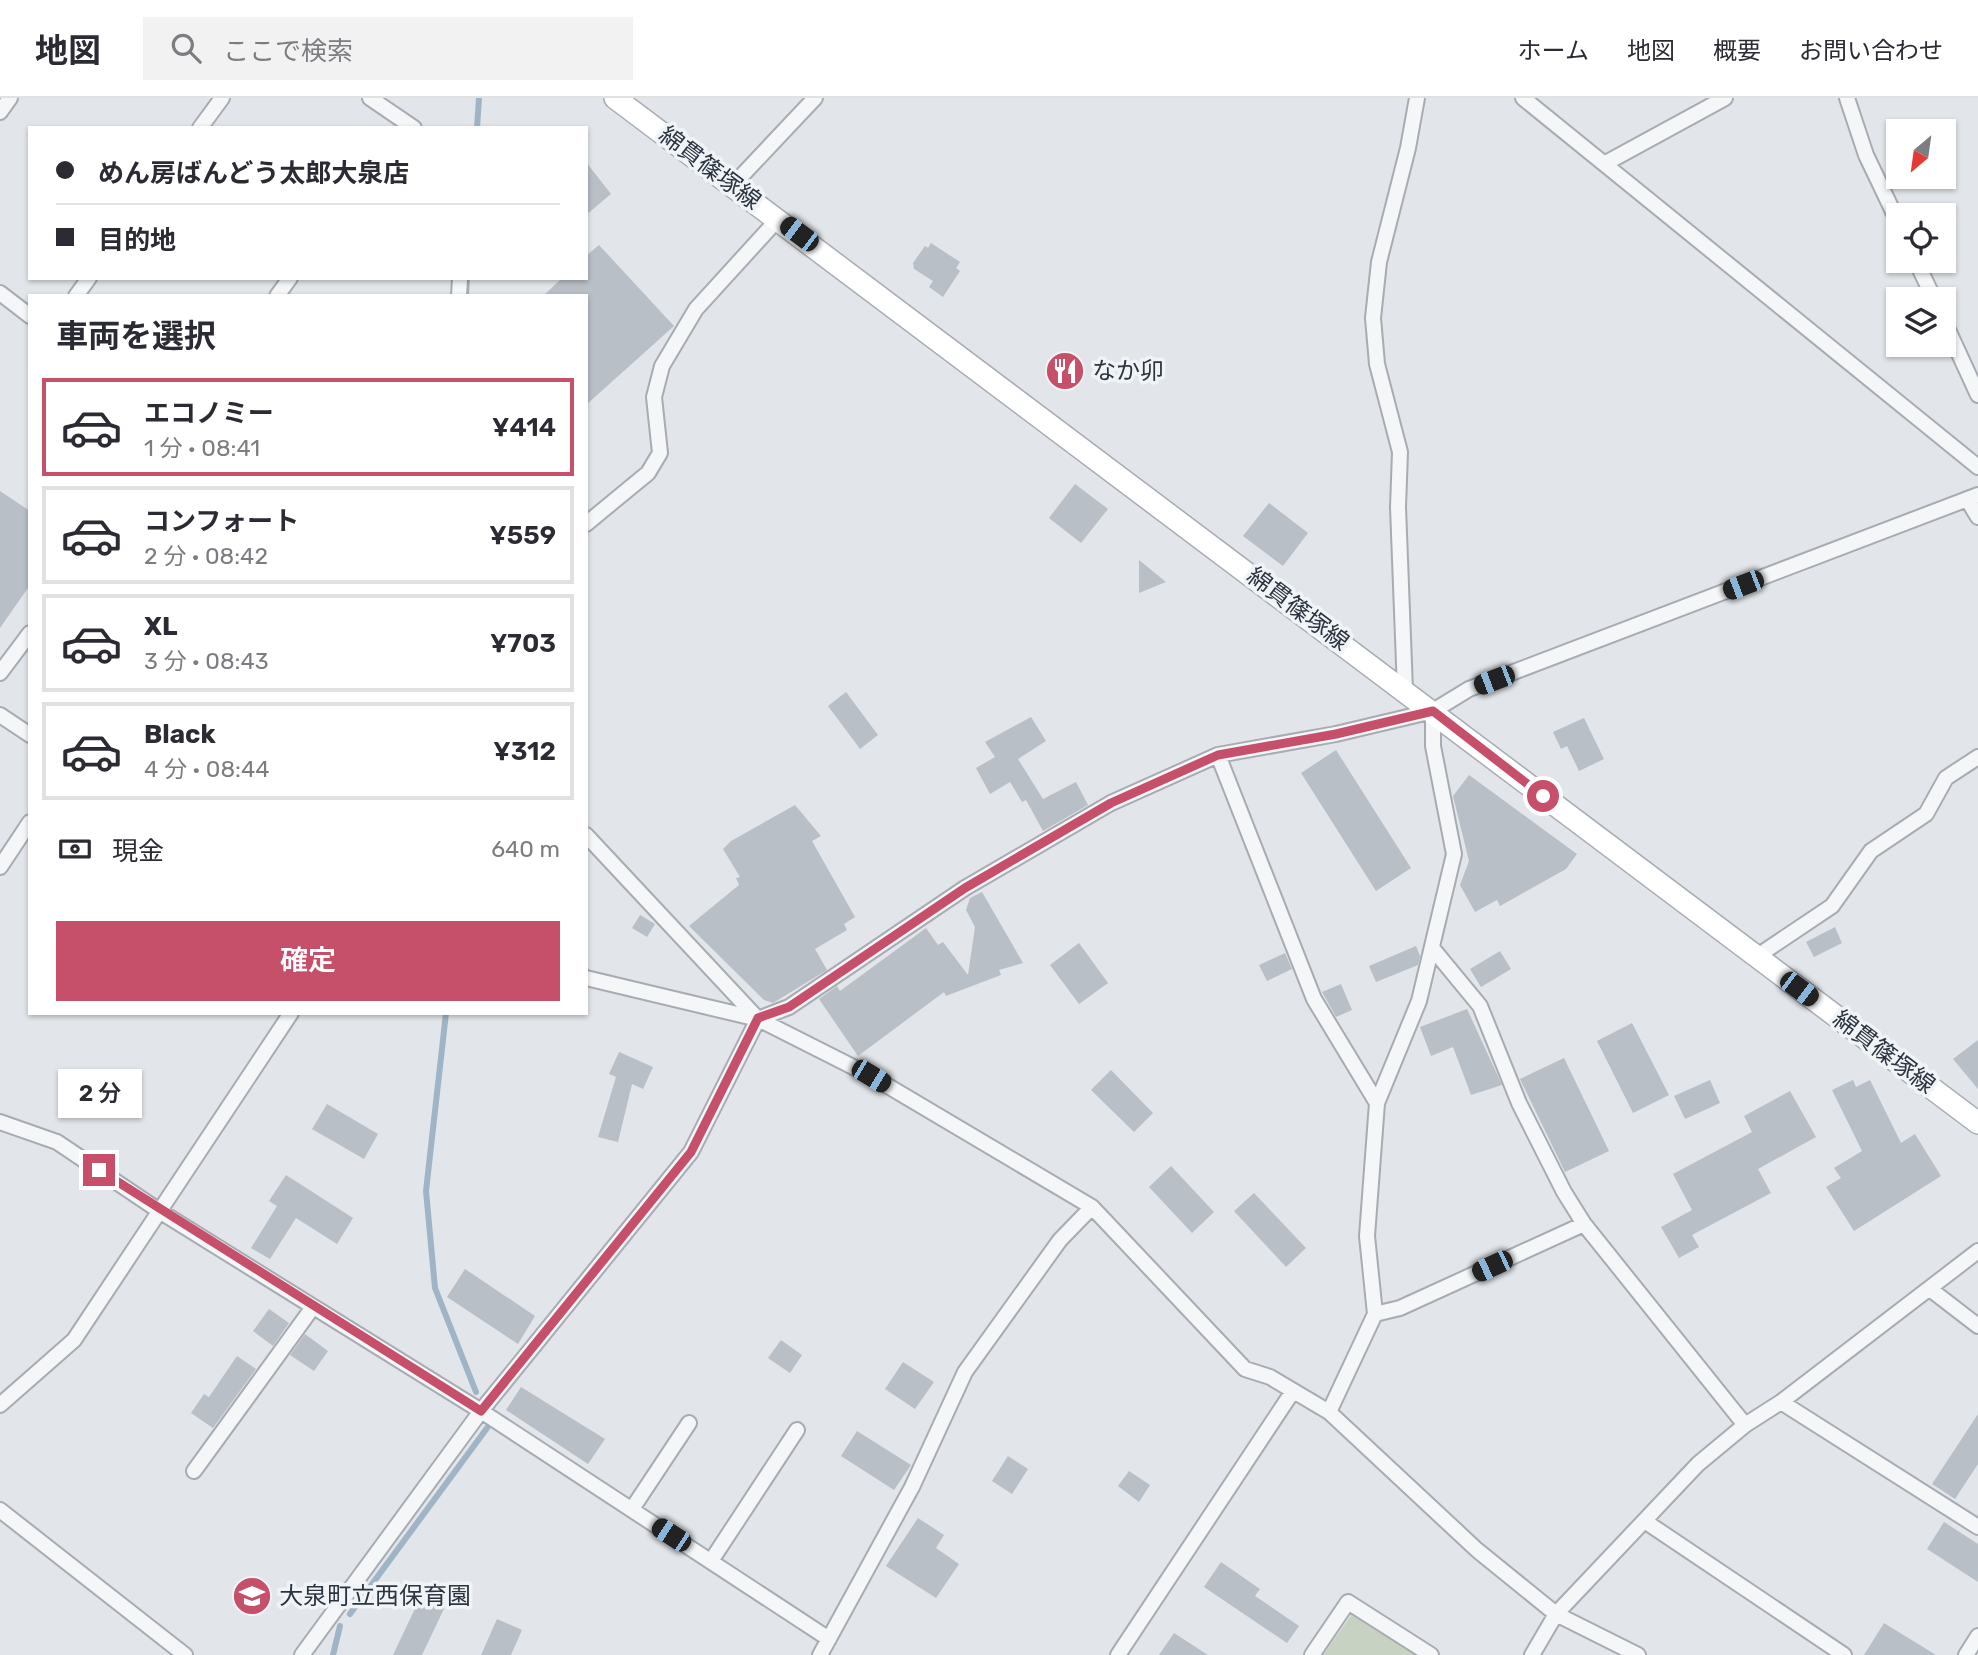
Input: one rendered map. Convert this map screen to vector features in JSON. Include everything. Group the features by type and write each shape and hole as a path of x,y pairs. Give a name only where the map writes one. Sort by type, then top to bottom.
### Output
{"main road":[{"name":"綿貫篠塚線","path":"615,98 1978,1123"}],"street":[{"path":"0,112 10,98"},
{"path":"201,126 222,98"},
{"path":"370,98 407,126"},
{"path":"733,185 815,98"},
{"path":"1405,690 1398,507 1400,452 1377,364 1373,318 1379,261 1408,148 1417,98"},
{"path":"1523,98 1978,467"},
{"path":"1604,164 1726,98"},
{"path":"1847,98 1866,155 1889,203"},
{"path":"588,522 648,473 660,453 654,397 662,366 696,309 778,219"},
{"path":"0,293 28,314"},
{"path":"1956,347 1978,395"},
{"path":"307,1653 481,1411 691,1152 758,1018 789,1007 965,888 1111,803 1218,755 1336,734 1433,711 1469,689 1973,497 1978,517"},
{"path":"0,673 28,636"},
{"path":"1328,1412 1375,1314 1367,1236 1377,1103 1419,1001 1454,854 1433,746 1433,711"},
{"path":"0,715 28,734"},
{"path":"1218,755 1314,999 1377,1103"},
{"path":"1756,957 1832,906 1871,851 1926,814 1946,778 1978,757"},
{"path":"0,867 28,825"},
{"path":"588,837 758,1018"},
{"path":"1433,949 1480,1006 1520,1102 1564,1192 1584,1224 1745,1425"},
{"path":"588,978 758,1018 871,1076 1092,1207 1245,1369 1270,1377 1328,1412 1477,1550 1556,1614 1638,1655"},
{"path":"0,1405 74,1340 290,1015"},
{"path":"0,1122 57,1142 161,1212 481,1411 829,1639"},
{"path":"820,1655 912,1487 965,1371 1060,1240 1092,1207"},
{"path":"1375,1314 1400,1308 1584,1224"},
{"path":"1532,1655 1556,1614 1646,1522 1698,1464 1745,1425 1781,1402 1978,1251"},
{"path":"1930,1289 1978,1326"},
{"path":"194,1471 313,1307"},
{"path":"1121,1654 1293,1391"},
{"path":"1781,1402 1978,1527"},
{"path":"632,1509 689,1423"},
{"path":"711,1561 797,1430"},
{"path":"0,1510 185,1655"},
{"path":"1646,1522 1844,1655"},
{"path":"1312,1655 1348,1602 1431,1655"},
{"path":"1966,1655 1978,1636"}],"green space":[{"path":"1355,1610 1422,1655 1323,1655"}],"building":[{"path":"588,165 611,194 588,213"},
{"path":"931,243 960,262 956,268 960,271 943,297 929,287 933,281 914,269 913,263 925,246 928,248"},
{"path":"599,245 674,326 588,403 588,294 545,294 560,280 588,280 588,254"},
{"path":"1075,484 1108,509 1081,543 1049,518"},
{"path":"0,491 28,510 28,588 0,628"},
{"path":"1269,503 1308,533 1283,566 1243,536"},
{"path":"1139,560 1166,582 1139,593"},
{"path":"846,692 878,735 860,749 828,706"},
{"path":"1031,717 1046,741 1018,759 1043,799 1076,782 1088,805 1043,831 1026,800 1022,802 1010,782 990,794 976,768 995,757 985,742"},
{"path":"1584,718 1604,759 1579,771 1567,746 1561,749 1553,732"},
{"path":"1336,750 1411,868 1376,891 1301,773"},
{"path":"1469,775 1577,854 1566,869 1500,906 1497,900 1475,912 1460,885 1469,861 1453,796"},
{"path":"795,805 821,836 812,841 855,917 844,924 847,930 815,949 827,970 773,1003 764,1000 689,926 739,885 736,878 740,877 723,849 731,841"},
{"path":"982,892 1023,963 999,970 1001,975 946,996 944,992 858,1056 819,999 837,986 840,991 926,928 938,945 943,942 968,975 975,927 966,910 970,898"},
{"path":"640,915 655,924 647,937 632,928"},
{"path":"1835,927 1842,943 1814,957 1806,942"},
{"path":"1079,943 1108,983 1079,1004 1050,965"},
{"path":"1416,946 1420,956 1418,965 1376,982 1369,966"},
{"path":"1500,951 1511,969 1481,987 1470,969"},
{"path":"1285,953 1292,969 1267,981 1259,965"},
{"path":"1341,984 1352,1010 1336,1017 1322,992"},
{"path":"1467,1009 1502,1085 1471,1095 1453,1047 1431,1056 1420,1027"},
{"path":"1632,1023 1669,1095 1633,1113 1597,1041"},
{"path":"1978,1040 1978,1089 1953,1059"},
{"path":"619,1052 653,1067 643,1089 632,1084 618,1142 598,1137 616,1077 609,1074"},
{"path":"1564,1058 1609,1151 1565,1172 1520,1079"},
{"path":"1111,1070 1153,1113 1134,1132 1091,1090"},
{"path":"1710,1080 1720,1103 1685,1119 1674,1096"},
{"path":"1853,1080 1856,1087 1870,1080 1901,1143 1915,1134 1941,1176 1854,1231 1826,1187 1841,1178 1834,1168 1862,1151 1832,1090"},
{"path":"1790,1091 1816,1137 1758,1169 1771,1193 1692,1235 1699,1247 1679,1258 1661,1227 1692,1210 1673,1174 1752,1132 1744,1116"},
{"path":"327,1104 378,1134 364,1159 312,1129"},
{"path":"1171,1166 1214,1212 1192,1233 1149,1187"},
{"path":"286,1175 353,1218 337,1244 296,1218 270,1259 251,1248 277,1206 269,1201"},
{"path":"1254,1193 1306,1248 1286,1267 1234,1211"},
{"path":"465,1269 535,1316 518,1344 447,1297"},
{"path":"269,1309 289,1323 273,1346 253,1331"},
{"path":"305,1334 328,1351 314,1371 290,1355"},
{"path":"781,1340 802,1355 790,1373 768,1358"},
{"path":"237,1356 256,1369 213,1428 191,1413 204,1394 209,1397"},
{"path":"903,1362 934,1382 915,1409 885,1389"},
{"path":"521,1387 605,1439 588,1464 506,1410"},
{"path":"1978,1414 1978,1464 1955,1499 1932,1484"},
{"path":"857,1431 911,1465 894,1490 841,1456"},
{"path":"1008,1456 1028,1469 1012,1494 992,1481"},
{"path":"1129,1471 1150,1485 1139,1502 1118,1486"},
{"path":"918,1518 944,1535 936,1548 959,1564 936,1598 886,1566"},
{"path":"1944,1522 1978,1544 1978,1582 1927,1549"},
{"path":"1221,1562 1260,1589 1255,1596 1299,1626 1287,1643 1204,1587"},
{"path":"427,1583 451,1594 422,1655 393,1655"},
{"path":"497,1619 522,1630 511,1655 481,1655"},
{"path":"1884,1623 1936,1655 1864,1655"},
{"path":"1174,1633 1208,1655 1159,1655"}],"waterway":[{"path":"477,126 479,98"},
{"path":"466,294 467,280"},
{"path":"446,1015 426,1191 435,1288 476,1392"},
{"path":"350,1614 490,1424"},
{"path":"333,1655 340,1626"}],"place":[{"name":"なか卯","path":"1065,371"},
{"name":"大泉町立西保育園","path":"252,1596"}],"route":[{"path":"99,1170 161,1212 481,1411 616,1240 691,1152 758,1018 789,1007 965,888 1111,803 1218,755 1336,734 1433,711 1543,796"}]}
